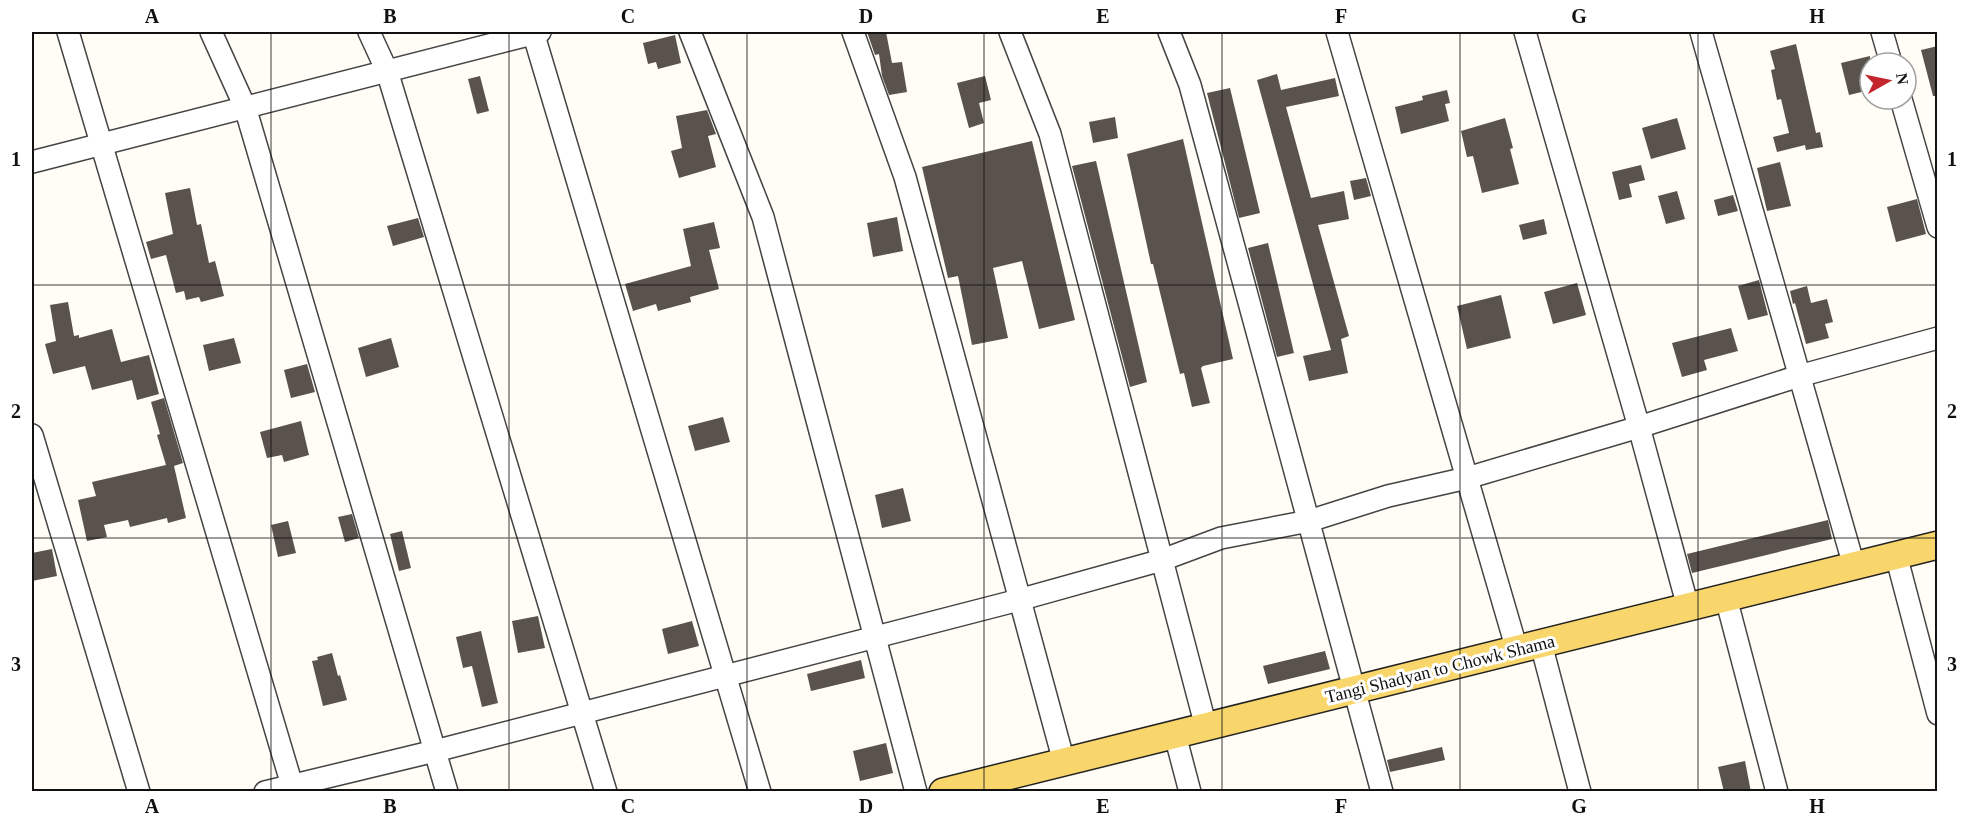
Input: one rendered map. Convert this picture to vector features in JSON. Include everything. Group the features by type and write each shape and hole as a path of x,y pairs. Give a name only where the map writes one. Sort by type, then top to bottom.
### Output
{"main road":[{"name":"Tangi Shadyan to Chowk Shama","path":"942,792 994,785 1064,762 1938,545"}],"street":[{"path":"68,32 293,788"},
{"path":"211,32 245,107 447,792"},
{"path":"369,32 387,71 606,792"},
{"path":"32,162 536,32 760,792"},
{"path":"690,32 763,217 916,792"},
{"path":"853,32 905,177 1064,762"},
{"path":"1010,32 1050,134 1206,727"},
{"path":"1169,32 1190,85 1382,792"},
{"path":"1337,32 1467,478 1580,792"},
{"path":"1525,32 1639,427 1688,607"},
{"path":"1701,32 1854,566"},
{"path":"1882,32 1888,51"},
{"path":"1904,111 1938,227"},
{"path":"265,792 293,788 1020,599 1162,560 1221,538 1309,521 1388,496 1467,478 1800,376 1938,338"},
{"path":"32,435 139,792"},
{"path":"1896,555 1938,714"},
{"path":"1726,598 1777,792"},
{"path":"1175,735 1190,792"}],"building":[{"path":"867,32 886,32 892,63 902,62 907,92 889,95 882,76 879,54 875,55"},
{"path":"675,35 681,63 658,69 656,62 648,64 643,43"},
{"path":"1796,44 1816,133 1820,132 1823,147 1806,150 1805,145 1777,152 1773,137 1789,133 1781,99 1777,100 1771,70 1775,69 1770,51"},
{"path":"1938,46 1938,96 1933,96 1921,50"},
{"path":"1858,59 1858,93 1849,95 1841,63"},
{"path":"1277,74 1281,90 1335,78 1339,96 1286,107 1311,198 1344,191 1349,219 1318,225 1349,336 1341,339 1348,373 1309,381 1303,356 1331,350 1257,80"},
{"path":"480,76 489,111 477,114 468,79"},
{"path":"985,76 991,100 979,103 984,123 969,128 957,83"},
{"path":"1230,88 1260,213 1239,218 1207,93"},
{"path":"1447,90 1450,103 1445,104 1449,121 1401,134 1395,107 1423,100 1422,96"},
{"path":"707,110 716,134 708,136 716,167 679,178 671,151 682,148 676,116"},
{"path":"1115,117 1118,138 1093,143 1089,122"},
{"path":"1505,118 1519,184 1482,193 1473,156 1467,157 1461,131"},
{"path":"1677,118 1686,149 1651,159 1642,128"},
{"path":"1183,139 1233,359 1201,368 1210,403 1192,407 1184,373 1180,374 1153,264 1151,264 1127,154"},
{"path":"1032,141 1075,320 1039,329 1022,261 993,268 1008,338 972,345 958,276 948,278 922,167"},
{"path":"1096,161 1147,382 1130,387 1072,166"},
{"path":"1780,162 1791,206 1767,211 1757,168"},
{"path":"1641,165 1645,180 1629,184 1632,197 1619,200 1612,172"},
{"path":"1366,178 1371,196 1354,200 1350,181"},
{"path":"190,188 197,225 201,224 209,263 215,261 224,296 201,302 199,297 186,300 184,291 176,293 166,255 151,259 146,242 173,234 165,193"},
{"path":"1677,191 1685,219 1666,224 1658,196"},
{"path":"1733,195 1738,211 1718,216 1714,200"},
{"path":"1917,199 1926,234 1896,242 1887,207"},
{"path":"897,217 903,251 873,257 867,223"},
{"path":"418,218 424,237 393,246 387,226"},
{"path":"1544,219 1547,234 1523,240 1519,225"},
{"path":"714,222 720,248 709,250 719,289 690,297 691,302 658,311 656,304 633,311 625,284 691,266 683,229"},
{"path":"1268,243 1294,353 1277,357 1248,248"},
{"path":"1759,280 1768,315 1748,320 1738,286"},
{"path":"1577,283 1586,315 1553,324 1544,292"},
{"path":"1807,286 1811,303 1827,299 1833,322 1825,324 1829,338 1806,344 1790,291"},
{"path":"1501,295 1511,338 1467,349 1457,306"},
{"path":"68,302 74,336 79,335 79,338 112,329 121,362 149,355 159,394 137,400 132,380 92,390 85,366 53,374 45,344 56,341 50,305"},
{"path":"1731,328 1738,351 1704,360 1707,370 1682,377 1672,343"},
{"path":"234,338 241,363 209,371 203,345"},
{"path":"391,338 399,367 366,377 358,348"},
{"path":"307,364 315,392 291,398 284,370"},
{"path":"164,398 183,463 174,466 186,518 168,523 167,518 130,527 128,520 104,525 107,537 87,541 78,500 96,496 92,482 166,465 157,435 160,434 151,402"},
{"path":"723,417 730,442 695,451 688,426"},
{"path":"301,421 309,455 284,462 282,455 267,458 260,432"},
{"path":"903,488 911,521 882,528 875,495"},
{"path":"352,514 359,538 345,542 338,517"},
{"path":"1828,520 1832,539 1692,573 1687,554"},
{"path":"288,521 296,553 278,557 271,525"},
{"path":"402,531 411,568 399,571 390,534"},
{"path":"52,549 57,576 32,581 32,553"},
{"path":"538,616 545,648 518,653 512,621"},
{"path":"692,621 699,646 668,654 662,629"},
{"path":"481,631 498,703 482,707 472,666 463,668 456,637"},
{"path":"1325,651 1330,669 1268,684 1263,666"},
{"path":"332,653 347,700 323,706 312,661 318,660 317,657"},
{"path":"861,660 865,678 811,691 807,674"},
{"path":"886,743 893,773 860,781 853,751"},
{"path":"1442,747 1445,760 1390,772 1387,760"},
{"path":"1745,761 1751,792 1724,792 1718,767"}]}
